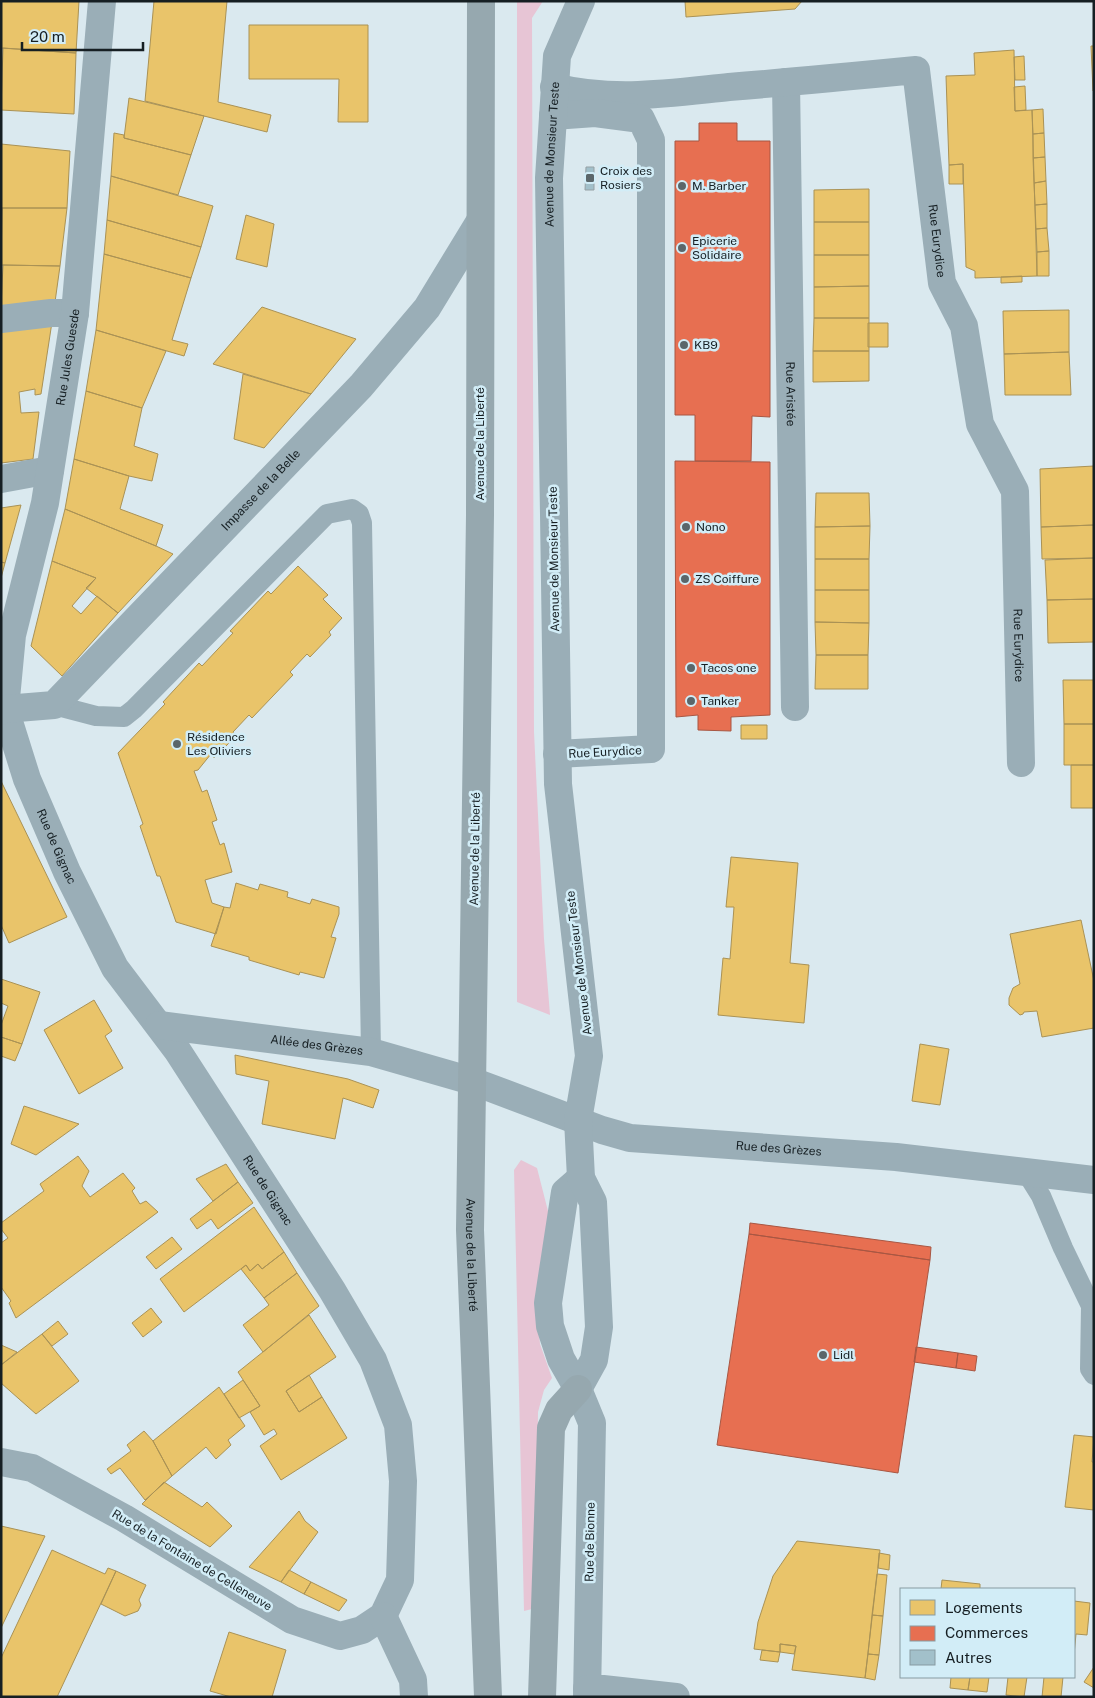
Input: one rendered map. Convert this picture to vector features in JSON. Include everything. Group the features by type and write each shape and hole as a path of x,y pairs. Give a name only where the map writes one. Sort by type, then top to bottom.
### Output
{"main road":[{"name":"Avenue de la Liberté","path":"481,1 480,515 470,1230 488,1697"},
{"path":"542,1697 551,1428 559,1410 578,1389"}],"street":[{"name":"Rue Jules Guesde","path":"3,707 12,635 45,503 75,313 102,1"},
{"name":"Avenue de Monsieur Teste","path":"578,1120 589,1056 561,813 558,754 549,178 557,56 582,1"},
{"name":"Rue Eurydice","path":"554,87 576,93 601,96 647,95 916,70 942,283 964,326 980,424 1015,491 1021,762"},
{"name":"Rue Aristée","path":"786,82 795,707"},
{"name":"Rue Eurydice","path":"553,116 595,113 641,119 651,140 651,749 558,754"},
{"name":"Impasse de la Belle","path":"54,705 362,386 427,308 480,221"},
{"path":"1,319 51,313 75,313"},
{"path":"1,479 50,470"},
{"path":"3,707 54,705"},
{"name":"Rue de Gignac","path":"3,707 27,779 67,872 116,968 177,1050 332,1290 373,1360 398,1426 404,1481 400,1580 383,1616"},
{"name":"Allée des Grèzes","path":"159,1025 371,1052 472,1081"},
{"name":"Rue des Grèzes","path":"472,1081 602,1130 630,1138 896,1157 1094,1180"},
{"path":"578,1120 580,1178 593,1202 600,1327 594,1360 578,1389"},
{"name":"Rue de Bionne","path":"580,1178 565,1192 548,1303 550,1326 560,1359 578,1389 592,1423 587,1693"},
{"name":"Rue de la Fontaine de Celleneuve","path":"1,1462 32,1468 124,1518 292,1620 340,1636 362,1630 383,1616"},
{"path":"383,1616 412,1680 414,1697"},
{"path":"587,1693 603,1689 676,1697"}],"lane":[{"path":"54,705 96,716 124,716 134,709 327,514 352,509 358,514 362,523 371,1052"},
{"path":"1026,1172 1041,1196 1091,1306 1090,1369 1094,1375"}],"shaded area":[{"path":"517,1 543,1 532,18 534,732 544,939 550,1015 517,1002"},
{"path":"521,1160 537,1168 549,1215 537,1312 540,1344 552,1378 544,1390 538,1412 536,1608 524,1611 514,1170"}],"building: Logements":[{"path":"1,1 79,1 76,53 1,48"},
{"path":"154,1 227,1 218,102 271,115 267,132 145,101"},
{"path":"685,1 802,1 795,9 686,17"},
{"path":"249,25 368,25 368,122 338,122 339,79 249,79"},
{"path":"1091,46 1094,46 1094,91 1093,91"},
{"path":"3,48 76,53 74,114 1,110"},
{"path":"1014,50 1015,111 1032,110 1037,276 975,278 975,271 966,267 963,164 949,165 946,76 975,75 974,53"},
{"path":"1024,56 1025,80 1015,80 1014,57"},
{"path":"1025,86 1026,110 1015,111 1014,87"},
{"path":"129,98 204,116 191,155 124,138"},
{"path":"1043,109 1044,133 1033,134 1032,110"},
{"path":"114,133 124,135 124,138 191,155 178,195 111,176"},
{"path":"1044,133 1045,157 1033,158 1033,134"},
{"path":"1,144 70,151 67,208 1,208"},
{"path":"1045,157 1046,181 1034,183 1033,158"},
{"path":"963,164 963,184 949,184 949,165"},
{"path":"111,176 213,206 201,247 107,220"},
{"path":"1046,181 1047,204 1035,205 1034,183"},
{"path":"869,189 869,222 814,222 814,190"},
{"path":"1047,204 1047,228 1036,229 1035,205"},
{"path":"2,208 67,208 60,266 1,265"},
{"path":"246,215 274,224 267,267 236,259"},
{"path":"107,220 201,247 191,278 104,254"},
{"path":"814,222 869,222 869,255 814,255"},
{"path":"1047,228 1049,251 1037,252 1036,229"},
{"path":"1049,251 1049,276 1037,276 1037,252"},
{"path":"104,254 191,278 172,340 188,344 184,356 96,330"},
{"path":"814,255 869,255 869,286 814,287"},
{"path":"3,265 60,266 55,302 1,308"},
{"path":"1022,276 1022,282 1001,283 1001,277"},
{"path":"869,286 869,318 814,318 814,287"},
{"path":"262,307 356,339 311,394 213,364"},
{"path":"1069,310 1069,352 1004,354 1003,311"},
{"path":"814,318 869,318 869,351 813,351"},
{"path":"52,322 41,394 35,395 35,389 19,392 21,413 39,412 33,459 1,463 1,327"},
{"path":"868,323 888,323 888,347 868,347"},
{"path":"96,330 166,351 142,408 86,391"},
{"path":"813,351 869,351 869,381 813,382"},
{"path":"1069,352 1071,395 1005,395 1004,354"},
{"path":"243,374 311,394 264,448 234,439"},
{"path":"86,391 142,408 134,446 158,454 152,481 74,459"},
{"path":"74,459 129,476 120,509 163,525 156,546 65,509"},
{"path":"1094,466 1094,525 1041,527 1040,469"},
{"path":"816,493 869,493 870,526 815,527"},
{"path":"21,505 5,563 1,562 1,508"},
{"path":"65,509 173,554 118,613 86,588 96,578 52,561"},
{"path":"1094,525 1094,558 1042,559 1041,527"},
{"path":"870,526 869,559 815,559 815,527"},
{"path":"1094,558 1094,599 1047,600 1045,560"},
{"path":"815,559 869,559 869,590 815,590"},
{"path":"52,561 96,578 72,606 81,614 97,596 118,613 62,676 31,646"},
{"path":"1,562 5,563 1,578"},
{"name":"Résidence Les Oliviers","path":"298,566 328,595 323,599 342,618 329,632 331,635 310,657 307,654 290,672 293,675 252,718 249,715 233,732 236,736 214,758 211,754 198,770 194,771 202,792 207,790 217,820 212,822 220,845 224,843 232,872 205,880 212,903 224,907 216,934 176,922 160,876 157,876 140,826 143,824 118,753 165,704 163,702 199,663 202,666 233,633 230,631 268,591 271,594"},
{"path":"815,590 869,590 869,623 815,622"},
{"path":"1094,599 1094,642 1048,643 1047,600"},
{"path":"815,622 869,623 868,655 816,655"},
{"path":"816,655 868,655 868,689 815,689"},
{"path":"1063,680 1094,680 1094,724 1064,724"},
{"path":"1064,724 1094,724 1094,765 1064,765"},
{"path":"741,725 767,725 767,739 741,739"},
{"path":"1071,765 1094,765 1094,808 1071,808"},
{"path":"1,781 67,917 9,943 1,925"},
{"path":"731,857 798,863 790,963 809,965 804,1023 718,1015 723,958 730,959 734,907 726,907"},
{"path":"236,883 258,890 260,884 288,892 287,897 310,904 312,899 339,907 339,914 331,937 336,938 324,978 300,972 299,975 211,946 224,907 230,908"},
{"path":"1081,920 1094,981 1094,1028 1042,1037 1037,1011 1024,1012 1020,1015 1009,1005 1009,998 1013,988 1020,984 1010,934"},
{"path":"1,979 40,992 22,1044 1,1037 1,1025 8,1006 1,1003"},
{"path":"94,1000 112,1031 105,1036 123,1068 79,1094 44,1030"},
{"path":"1,1037 22,1044 15,1061 1,1056"},
{"path":"920,1044 949,1049 940,1105 912,1101"},
{"path":"235,1055 348,1079 379,1090 373,1108 343,1098 335,1139 262,1124 269,1081 236,1074"},
{"path":"24,1106 79,1124 36,1155 11,1144"},
{"path":"78,1156 89,1171 82,1186 90,1197 123,1173 135,1188 132,1191 140,1204 146,1201 158,1212 16,1318 9,1303 11,1301 1,1287 1,1243 8,1238 1,1229 1,1223 44,1191 40,1184"},
{"path":"226,1164 238,1182 213,1201 196,1179"},
{"path":"238,1182 253,1203 218,1229 211,1219 197,1229 190,1219"},
{"path":"254,1207 284,1252 262,1269 258,1264 250,1271 246,1265 184,1312 160,1279"},
{"path":"172,1237 182,1249 156,1269 146,1257"},
{"path":"284,1252 297,1273 264,1298 241,1269 246,1265 250,1271 258,1264 262,1269"},
{"path":"297,1273 319,1306 263,1352 243,1325 269,1305 264,1298"},
{"path":"151,1308 162,1322 143,1337 132,1323"},
{"path":"309,1315 336,1357 286,1391 299,1412 322,1397 347,1438 281,1480 260,1446 277,1434 274,1429 264,1435 250,1412 260,1406 238,1372"},
{"path":"58,1321 68,1334 52,1346 42,1334"},
{"path":"42,1334 79,1381 36,1414 1,1383 1,1365"},
{"path":"1,1345 17,1352 1,1365"},
{"path":"309,1375 322,1397 299,1412 286,1391"},
{"path":"243,1380 260,1406 239,1418 224,1394"},
{"path":"219,1387 245,1426 228,1440 231,1445 216,1459 206,1447 172,1476 153,1441"},
{"path":"144,1431 153,1441 172,1476 145,1500 120,1468 111,1474 107,1469 131,1451 127,1445"},
{"path":"1074,1435 1094,1437 1092,1462 1094,1462 1094,1510 1065,1507"},
{"path":"164,1482 202,1507 207,1502 232,1526 210,1547 142,1504"},
{"path":"299,1511 305,1521 318,1532 281,1582 249,1567"},
{"path":"1,1526 45,1536 1,1628"},
{"path":"797,1541 880,1550 865,1678 792,1670 796,1646 780,1644 780,1652 754,1649 758,1622 773,1576"},
{"path":"52,1550 105,1574 108,1568 116,1571 57,1697 1,1697 1,1658"},
{"path":"879,1553 890,1555 889,1570 878,1568"},
{"path":"289,1570 311,1582 304,1594 281,1582"},
{"path":"116,1571 146,1585 139,1600 141,1605 138,1611 125,1616 101,1604"},
{"path":"877,1574 887,1575 883,1616 872,1615"},
{"path":"942,1580 980,1584 980,1588 941,1588"},
{"path":"311,1582 347,1600 339,1611 304,1594"},
{"path":"1075,1601 1090,1603 1087,1635 1076,1634 1075,1644"},
{"path":"872,1615 883,1616 879,1655 868,1654"},
{"path":"229,1632 286,1650 272,1697 231,1697 210,1691"},
{"path":"780,1644 796,1646 794,1654 780,1652"},
{"path":"762,1650 780,1652 778,1662 760,1660"},
{"path":"868,1654 879,1655 875,1680 865,1678"},
{"path":"1094,1667 1094,1688 1084,1682"},
{"path":"951,1678 970,1678 968,1690 950,1688"},
{"path":"970,1678 989,1678 987,1692 968,1690"},
{"path":"1008,1678 1027,1678 1024,1697 1006,1695"},
{"path":"1044,1678 1063,1678 1061,1697 1042,1697"}],"building: Commerces":[{"path":"699,123 737,123 737,141 770,141 770,417 752,416 751,461 695,461 695,415 675,415 675,141 699,141"},
{"path":"675,461 770,462 770,715 731,717 731,731 698,730 698,715 676,717"},
{"path":"750,1223 931,1247 930,1260 749,1234"},
{"name":"Lidl","path":"749,1234 930,1260 898,1473 717,1445"},
{"path":"916,1347 958,1353 956,1368 914,1362"},
{"path":"958,1353 977,1356 975,1371 956,1368"}],"building: Autres":[{"name":"Croix des Rosiers","path":"586,167 594,167 594,190 585,190"}],"place":[{"name":"Croix des Rosiers","path":"590,178"},
{"name":"M. Barber","path":"682,186"},
{"name":"Epicerie Solidaire","path":"682,248"},
{"name":"KB9","path":"684,345"},
{"name":"Nono","path":"686,527"},
{"name":"ZS Coiffure","path":"685,579"},
{"name":"Tacos one","path":"691,668"},
{"name":"Tanker","path":"691,701"},
{"name":"Résidence Les Oliviers","path":"177,744"},
{"name":"Lidl","path":"823,1355"}]}
